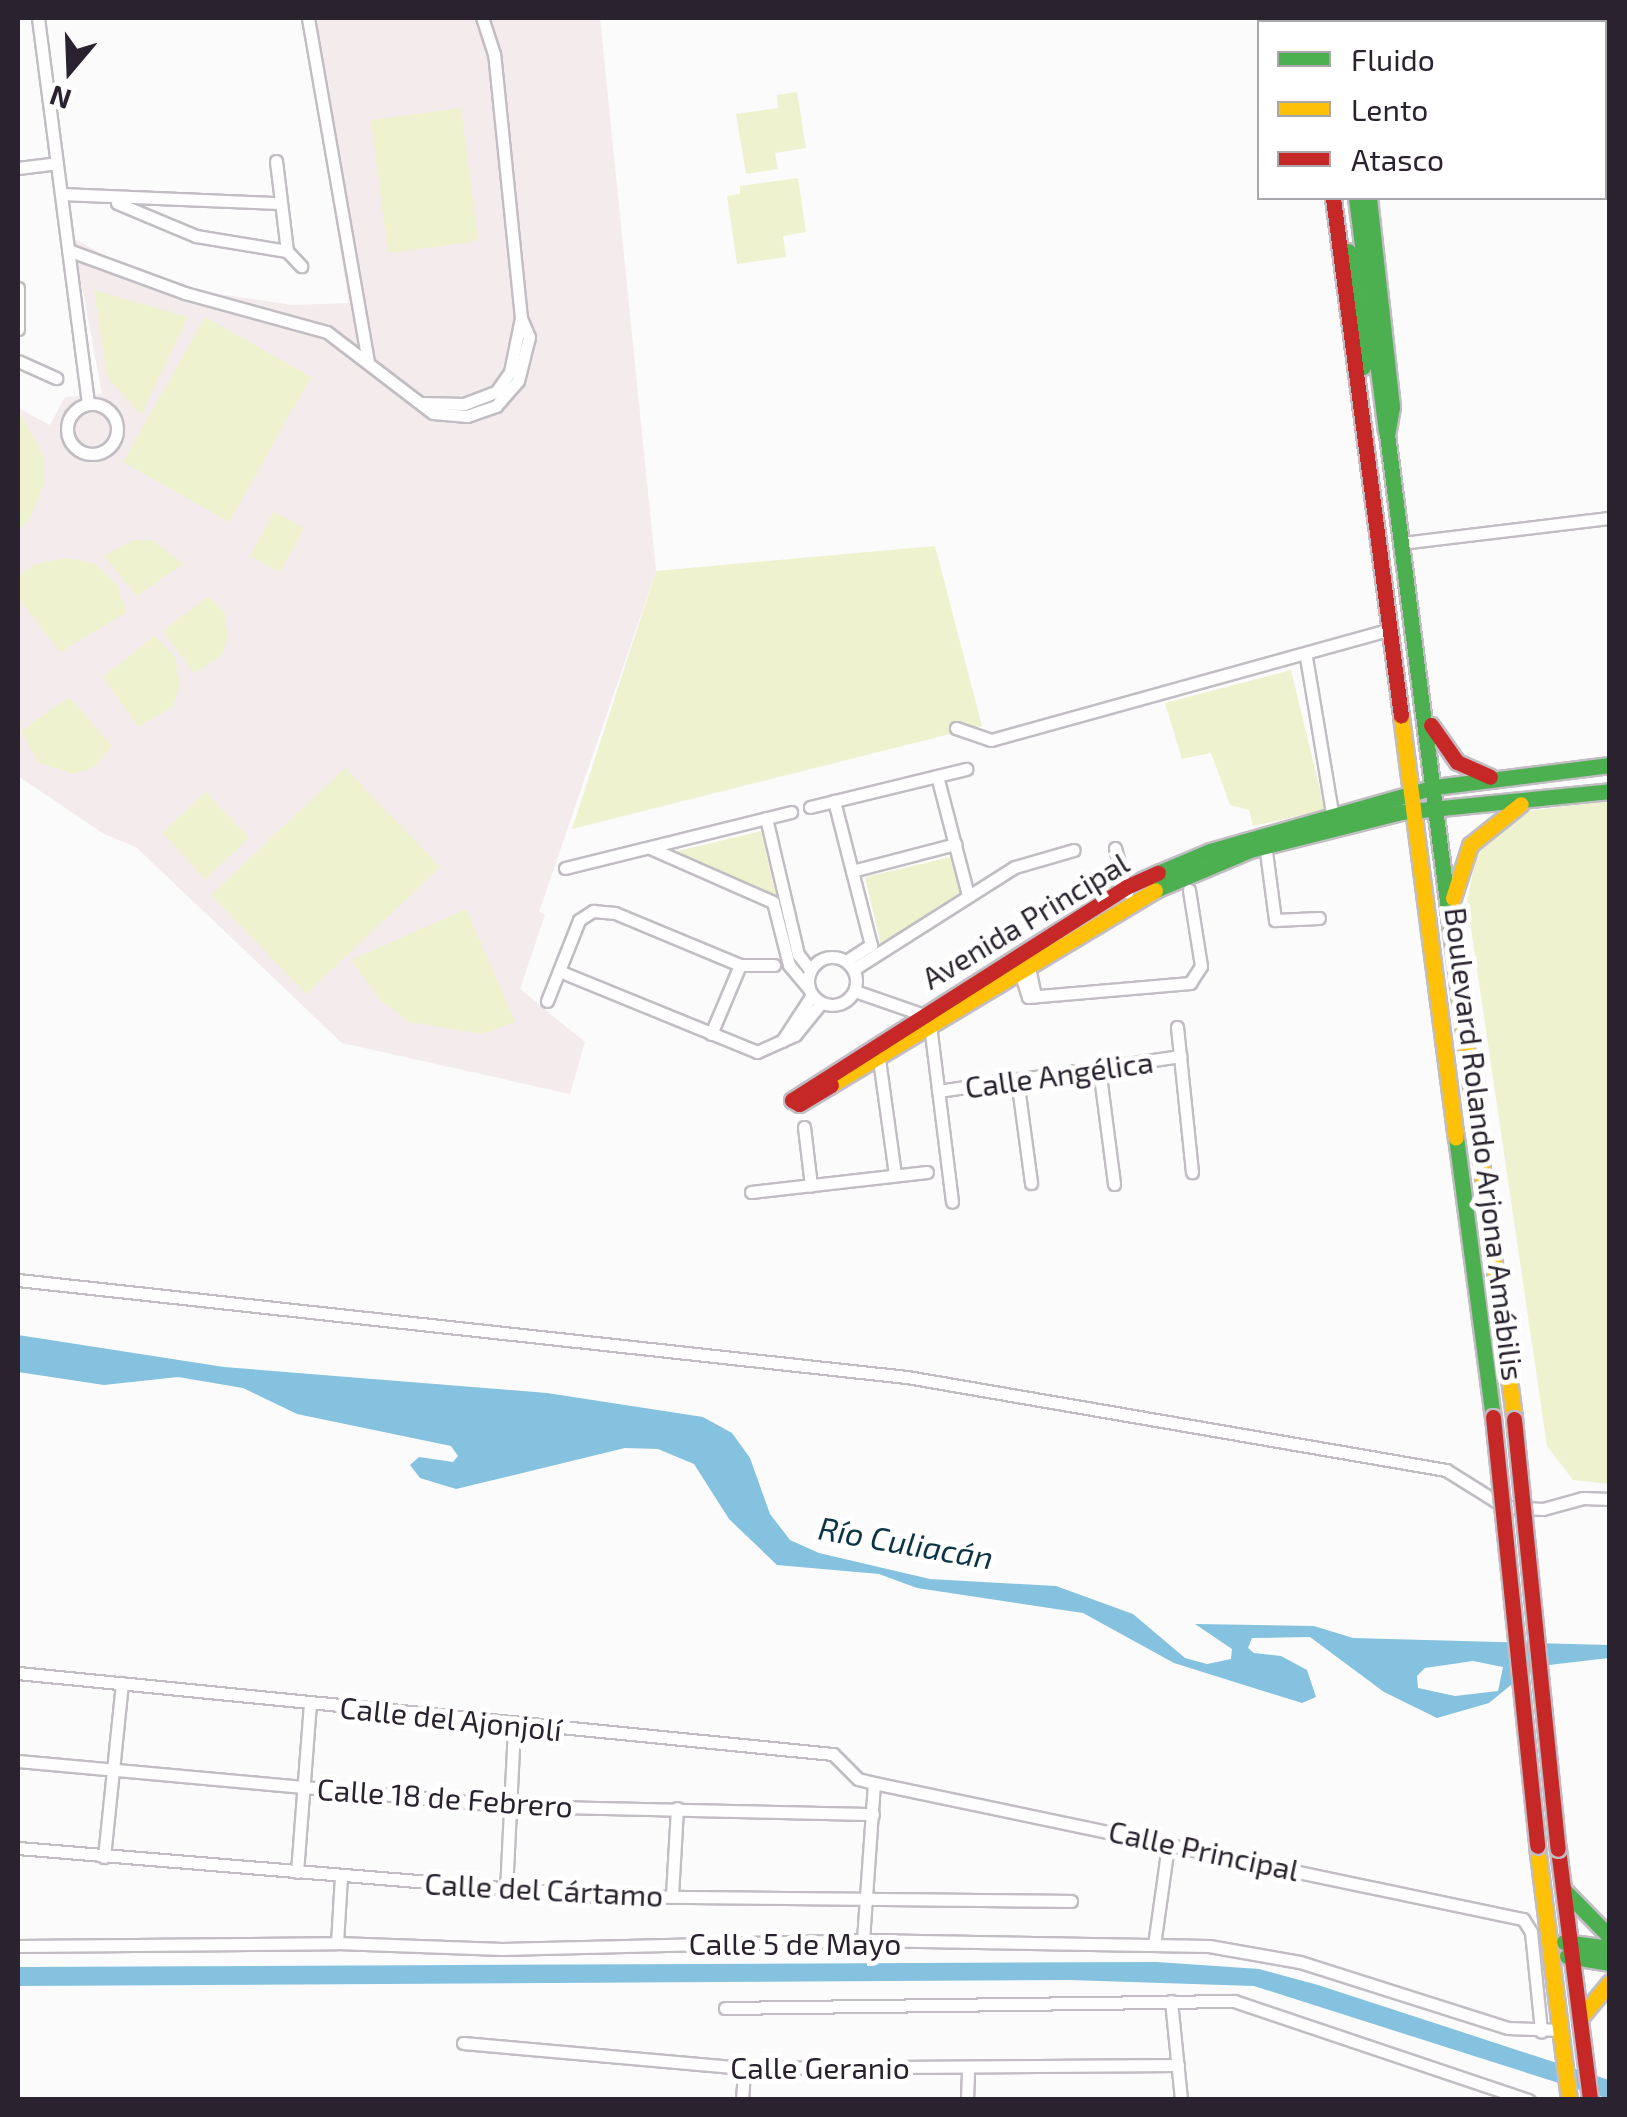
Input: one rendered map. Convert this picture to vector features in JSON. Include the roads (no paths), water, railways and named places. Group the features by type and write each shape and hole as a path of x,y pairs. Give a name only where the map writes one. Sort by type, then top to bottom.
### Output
{"main road":[{"name":"Boulevard Rolando Arjona Amábilis","path":"1333,200 1493,1418 1537,1846 1569,2100"},
{"path":"1341,200 1372,386 1387,434"},
{"path":"1356,200 1372,386 1365,434"},
{"name":"Boulevard Rolando Arjona Amábilis","path":"1369,200 1392,406 1387,434 1428,720 1514,1418 1562,1888 1590,2100"},
{"path":"1428,720 1457,762 1494,778"},
{"path":"1415,802 1435,788 1610,765"},
{"path":"1415,802 1437,809 1610,791"},
{"path":"1450,916 1470,845 1494,819 1530,800"},
{"name":"Avenida Principal","path":"799,1096 1128,894 1236,841 1332,813 1415,802"},
{"name":"Avenida Principal","path":"926,1020 1024,966 1128,894 1264,844 1415,802"},
{"path":"1562,1888 1610,1937"},
{"path":"1552,1947 1610,1948"},
{"path":"1573,1950 1610,1963"},
{"path":"1580,2018 1610,1982"}],"street":[{"path":"38,18 88,404"},
{"path":"308,18 368,361"},
{"path":"68,250 184,293 312,326 423,402 473,402 496,392 510,372 521,318 494,54 482,18"},
{"path":"276,161 287,251 301,266"},
{"path":"18,168 57,163"},
{"path":"61,194 108,199 280,203"},
{"path":"108,199 196,236 287,251"},
{"path":"18,288 18,329"},
{"path":"18,361 56,378"},
{"path":"88,404 109,410 117,426 113,443 100,452 75,447 67,430 71,414 88,404"},
{"path":"1402,543 1610,518"},
{"path":"956,728 991,740 1306,657 1391,629"},
{"path":"1306,657 1332,813"},
{"path":"810,807 966,769"},
{"path":"937,776 968,895"},
{"path":"834,802 875,949"},
{"path":"565,868 792,812"},
{"path":"766,818 789,965 814,996 844,1003 855,990"},
{"path":"852,871 956,844"},
{"path":"1264,844 1275,920 1319,918"},
{"path":"559,971 757,1052 780,1045 814,996 810,970 798,954 779,901 650,848"},
{"path":"1114,848 1128,894"},
{"path":"850,965 1015,867 1074,850"},
{"path":"1024,966 1031,995 1194,980 1201,966 1189,890"},
{"path":"547,1002 579,920 593,911 615,913 740,965 774,965"},
{"path":"810,970 830,956 850,965"},
{"path":"711,1034 740,965"},
{"path":"850,965 855,990"},
{"path":"855,990 926,1020 952,1202"},
{"path":"1177,1028 1192,1172"},
{"path":"877,1049 895,1175"},
{"name":"Calle Angélica","path":"938,1090 1180,1056"},
{"path":"1099,1068 1114,1184"},
{"path":"1017,1080 1031,1183"},
{"path":"804,1128 811,1186"},
{"path":"751,1192 927,1172"},
{"path":"18,1280 889,1374 1446,1470 1506,1507 1543,1509 1583,1498 1610,1498"},
{"name":"Calle del Ajonjolí","path":"18,1673 514,1726 834,1754 858,1779 874,1784"},
{"path":"104,1857 122,1684"},
{"path":"297,1872 310,1703"},
{"path":"506,1891 514,1726"},
{"name":"Calle 18 de Febrero","path":"18,1761 512,1806 873,1814"},
{"path":"863,1940 874,1784"},
{"name":"Calle Principal","path":"874,1784 1485,1908 1529,1926 1541,2031"},
{"path":"672,1895 677,1808"},
{"path":"1154,1945 1168,1845"},
{"name":"Calle del Cártamo","path":"18,1848 506,1891 867,1894 1071,1901"},
{"path":"337,1943 340,1876"},
{"name":"Calle 5 de Mayo","path":"18,1946 337,1943 502,1949 863,1940 1154,1945 1267,1954 1508,2028 1561,2030"},
{"path":"725,2008 1171,2001 1248,2005 1529,2100"},
{"path":"1171,2001 1181,2100"},
{"name":"Calle Geranio","path":"464,2043 744,2068 1178,2065"},
{"path":"967,2100 968,2067"},
{"path":"742,2100 744,2068"}],"water":[{"path":"1607,49 1610,119 1607,126"},
{"path":"18,1335 224,1367 547,1393 703,1417 732,1433 750,1458 770,1514 790,1540 819,1553 930,1579 1056,1586 1133,1614 1185,1658 1207,1664 1231,1659 1232,1649 1195,1624 1314,1626 1353,1638 1609,1645 1609,1658 1549,1665 1523,1675 1489,1703 1437,1718 1384,1692 1310,1637 1252,1638 1248,1648 1254,1653 1281,1656 1307,1670 1316,1697 1302,1703 1174,1663 1083,1613 917,1588 879,1574 777,1565 729,1519 694,1464 658,1449 625,1448 456,1489 420,1478 410,1465 419,1457 453,1462 458,1456 451,1446 297,1414 243,1388 178,1377 104,1385 18,1372","holes":["1473,1661 1503,1667 1498,1691 1455,1696 1418,1688 1417,1676 1425,1668"]},
{"path":"1157,1962 1259,1969 1318,1985 1609,2080 1609,2099 1254,1986 1069,1980 18,1986 18,1967"}],"water label":[{"name":"Río Culiacán","path":"906,1542"}]}
